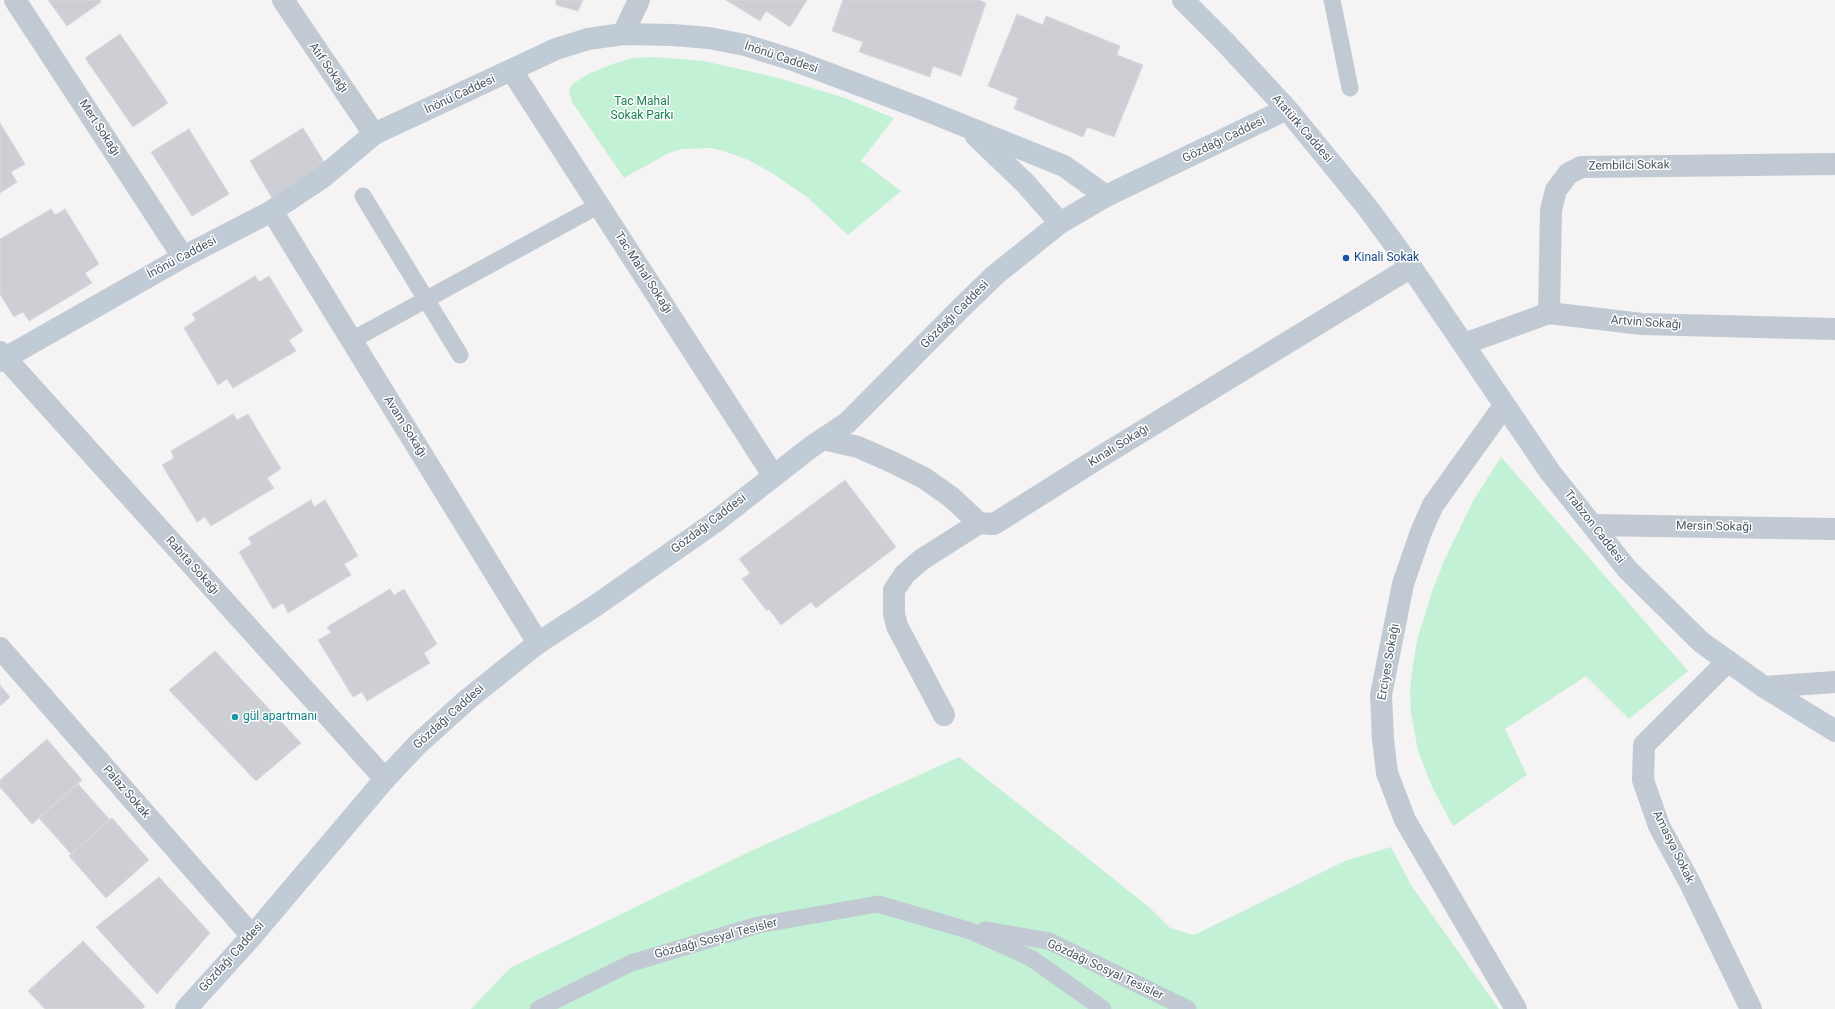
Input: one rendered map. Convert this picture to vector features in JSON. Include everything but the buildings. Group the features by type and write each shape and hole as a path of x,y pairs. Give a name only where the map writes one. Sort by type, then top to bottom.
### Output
{"street":[{"name":"Mert Sokağı","path":"15,0 182,257"},
{"name":"Atıf Sokağı","path":"283,0 374,134"},
{"path":"623,34 640,0"},
{"name":"Atatürk Caddesi","path":"1183,0 1224,41 1287,109 1367,207 1411,267"},
{"name":"İnönü Caddesi","path":"2,357 182,257 272,211 322,177 374,134 556,49 588,39 623,34 673,34 709,38 745,45 800,63 1064,166 1106,196"},
{"name":"Tac Mahal Sokağı","path":"512,70 773,475"},
{"name":"Gözdağı Caddesi","path":"186,1009 252,936 385,779 418,744 468,699 538,643 595,606 715,522 773,475 852,418 995,275 1060,223 1106,196 1287,109"},
{"path":"966,127 1026,184 1060,223"},
{"name":"Zembilci Sokak","path":"1549,313 1551,210 1556,190 1568,174 1581,167 1835,164"},
{"name":"Avam Sokağı","path":"272,211 538,643"},
{"name":"Trabzon Caddesi","path":"1411,267 1550,472 1627,569 1702,642 1764,687 1835,731"},
{"name":"Kınalı Sokağı","path":"979,523 994,524 1105,454 1411,267"},
{"name":"Artvin Sokağı","path":"1464,344 1549,313 1642,324 1835,329"},
{"name":"Rabıta Sokağı","path":"2,357 385,779"},
{"name":"Erciyes Sokağı","path":"1504,406 1433,505 1421,532 1403,584 1381,695 1383,739 1387,773 1405,820 1516,1009"},
{"path":"823,439 858,447 924,478 952,496 979,523 921,560 905,574 894,590 894,614 897,626 944,715"},
{"name":"Mersin Sokağı","path":"1593,525 1835,529"},
{"name":"Palaz Sokak","path":"0,648 252,936"},
{"name":"Amasya Sokak","path":"1728,661 1644,745 1643,780 1659,826 1690,883 1751,1009"},
{"path":"1764,687 1835,682"}],"lane":[{"path":"1332,0 1350,88"},
{"path":"363,196 460,355"},
{"path":"352,340 599,205"},
{"name":"Gözdağı Sosyal Tesisler","path":"538,1009 631,963 758,925 878,904 971,931 1031,958 1103,1009"},
{"name":"Gözdağı Sosyal Tesisler","path":"949,924 1049,941 1188,1009"}],"green space":[{"name":"Tac Mahal Sokak Parkı","path":"655,57 703,61 775,77 842,97 894,118 861,161 901,191 848,235 808,198 772,173 748,160 724,151 711,148 682,149 669,153 624,178 572,102 569,92 571,85 588,74 632,58"},
{"path":"1501,457 1688,671 1629,719 1586,676 1505,729 1527,775 1453,826 1433,789 1418,751 1411,713 1410,690 1413,665 1417,640 1433,589 1444,561 1473,501"},
{"path":"959,757 1150,908 1170,928 1194,935 1345,861 1391,847 1411,885 1499,1009 471,1009 510,968 751,851"}],"place":[{"name":"Kinali Sokak","path":"1346,258"},
{"name":"gül apartmanı","path":"235,717"}]}
